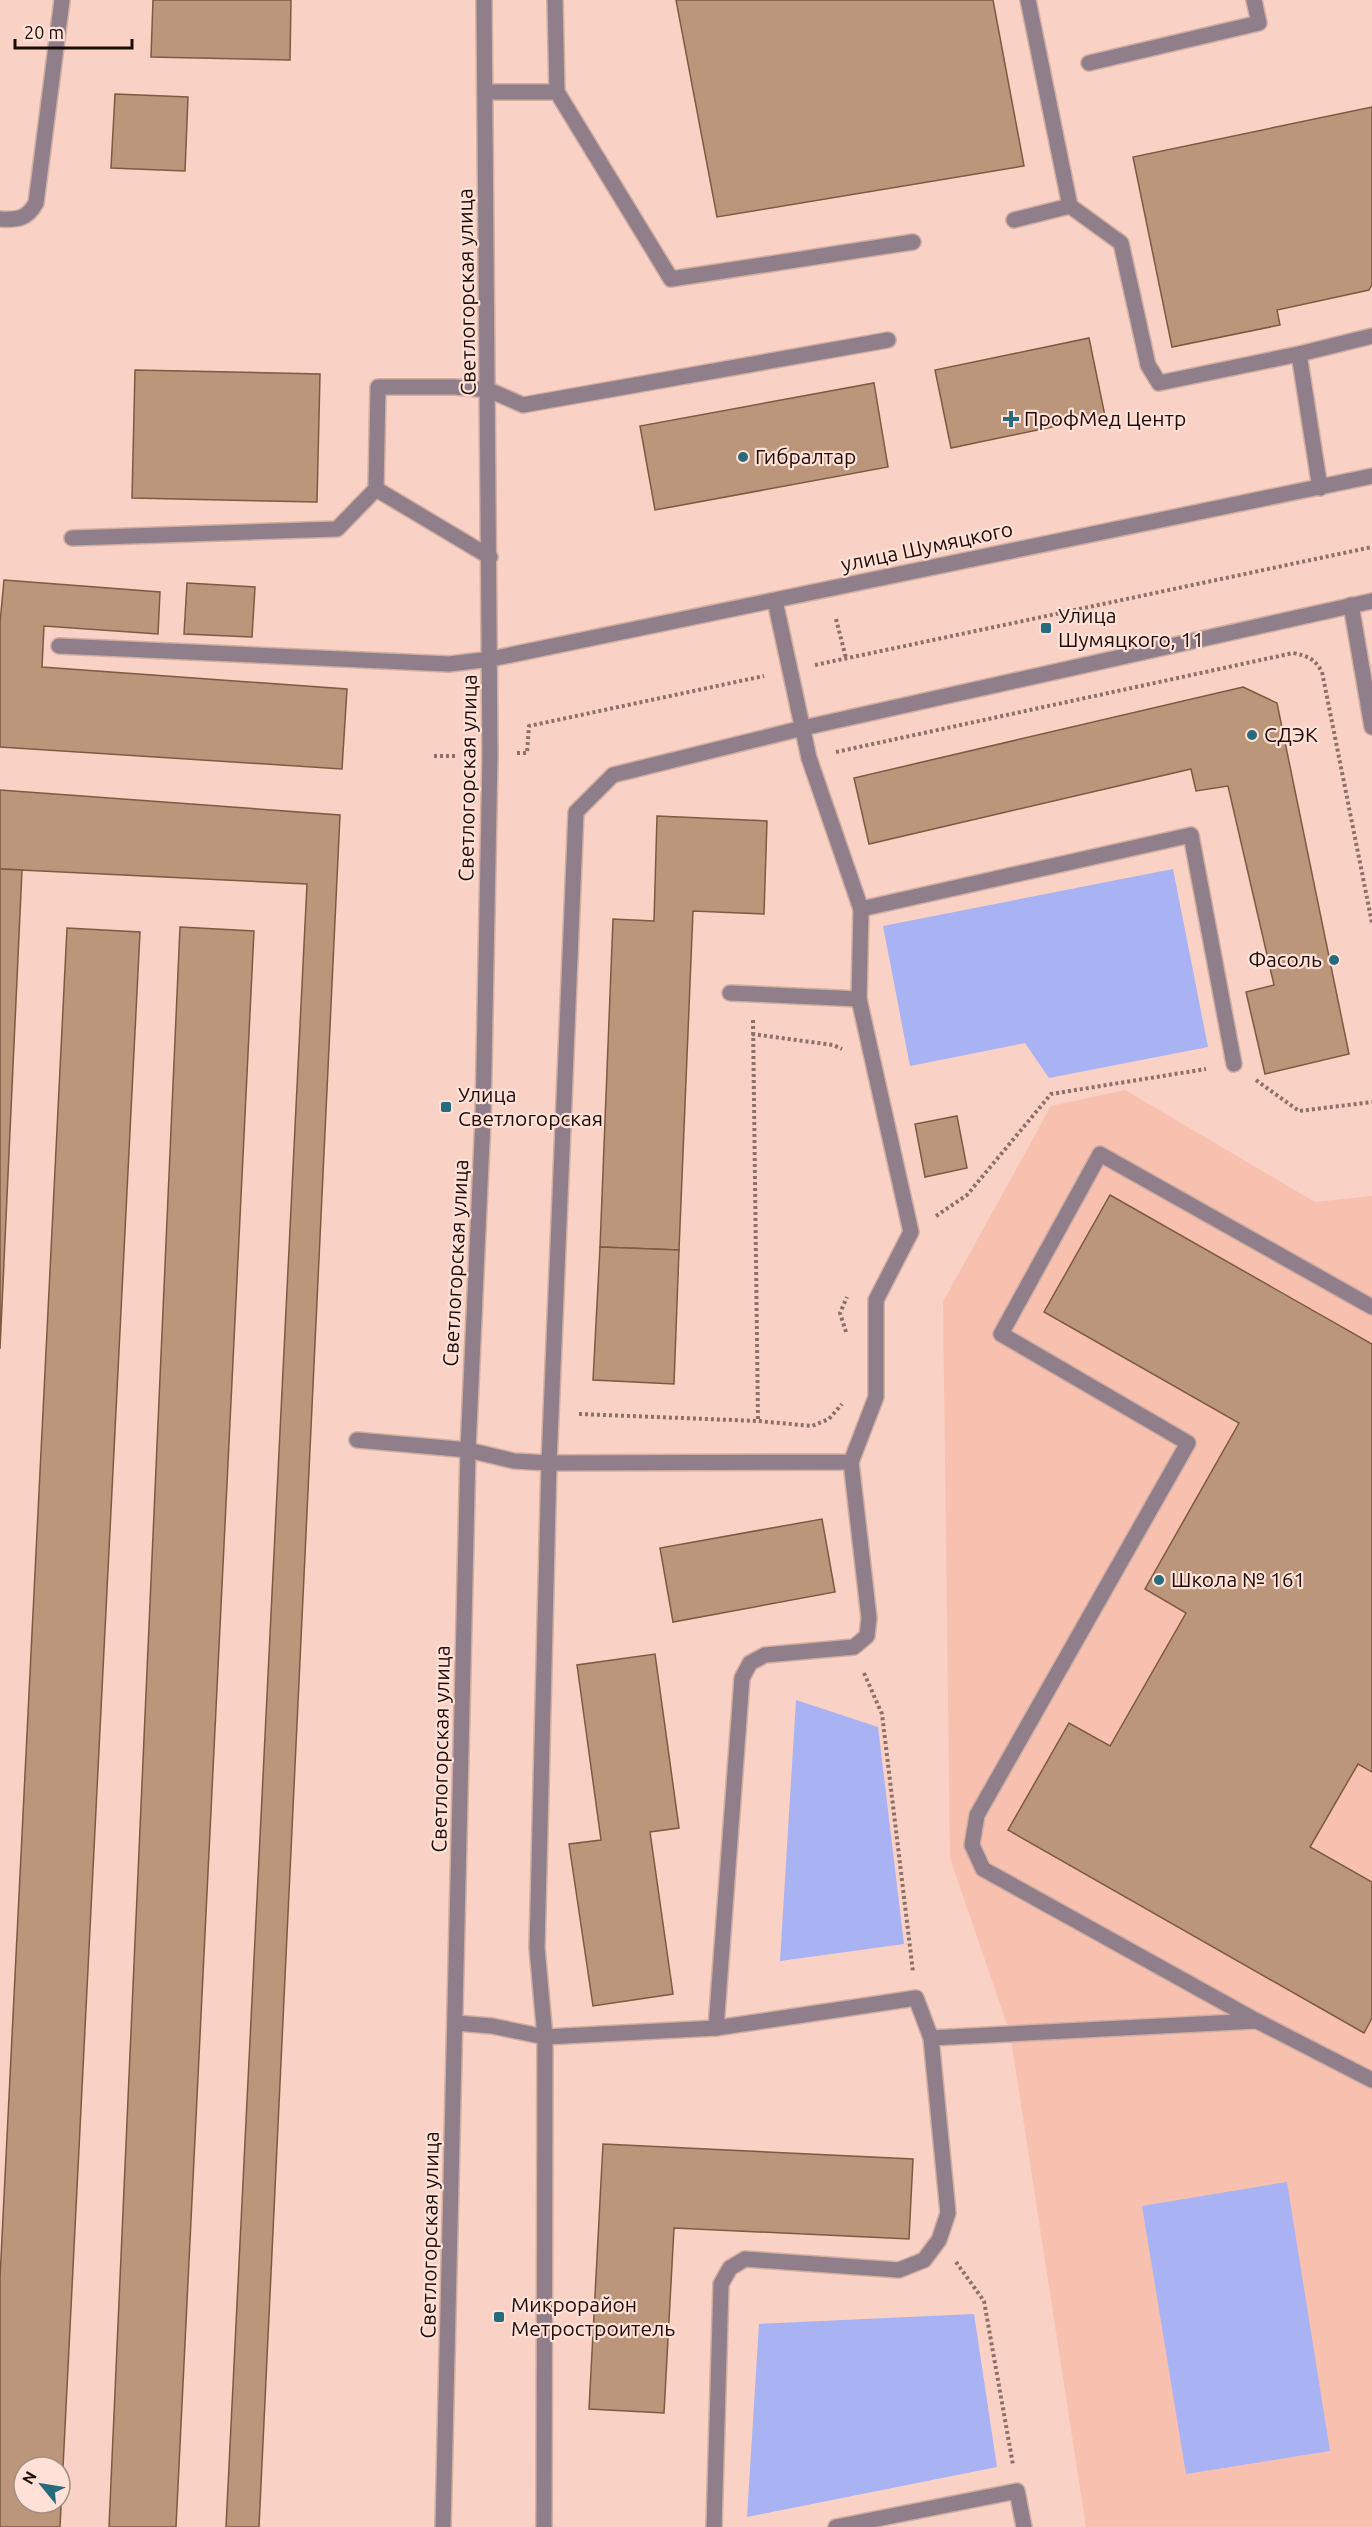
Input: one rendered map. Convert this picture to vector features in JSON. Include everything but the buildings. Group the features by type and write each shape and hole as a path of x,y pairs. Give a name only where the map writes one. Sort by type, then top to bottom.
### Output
{"street":[{"path":"0,219 17,220 29,215 36,203 62,0"},
{"name":"Светлогорская улица","path":"443,2527 468,1450 483,1118 491,659 484,0"},
{"path":"555,0 557,92 671,279 913,242"},
{"path":"1028,0 1070,206 1121,243 1148,365 1159,383 1299,354 1372,336"},
{"path":"1089,63 1259,23 1254,0"},
{"path":"485,92 557,92"},
{"path":"1014,220 1070,206"},
{"path":"72,538 337,529 376,489 378,387 455,387 489,390 523,405 888,340"},
{"path":"1299,354 1320,488"},
{"name":"улица Шумяцкого","path":"59,646 449,664 491,659 775,602 1372,476"},
{"path":"376,489 490,557"},
{"path":"544,2527 545,2037 537,1948 549,1463 576,812 613,775 803,728 1372,601"},
{"path":"716,2028 742,1678 750,1663 765,1655 854,1647 867,1636 869,1618 851,1462 876,1397 876,1300 910,1232 859,999 861,909 809,758 788,671 775,602"},
{"path":"1351,606 1372,727"},
{"path":"861,909 1191,835 1234,1064"},
{"path":"730,993 754,992 859,999"},
{"path":"1372,1307 1100,1154 1001,1334 1188,1443 977,1815 972,1845 983,1869 1257,2020 1372,2080"},
{"path":"357,1440 468,1450 514,1461 549,1463 851,1462"},
{"path":"456,2023 492,2026 545,2037 716,2028 916,1998 931,2038 948,2213 939,2240 924,2260 899,2270 746,2259 730,2268 721,2284 714,2527"},
{"path":"931,2038 1257,2020"},
{"path":"836,2527 1017,2491 1024,2527"}],"path":[{"path":"527,753 529,726 1372,547"},
{"path":"836,619 846,658"},
{"path":"809,758 1293,653 1306,655 1317,662 1322,672 1372,923"},
{"path":"434,756 458,756"},
{"path":"754,992 752,1034 758,1421"},
{"path":"752,1034 833,1045 849,1052"},
{"path":"910,1232 968,1195 1051,1094 1234,1064 1299,1111 1372,1102"},
{"path":"847,1334 840,1313 848,1296"},
{"path":"551,1413 758,1421 812,1426 829,1419 845,1401"},
{"path":"854,1647 882,1714 916,1998"},
{"path":"939,2240 984,2301 1017,2491"}],"shaded area":[{"path":"1173,869 1208,1047 1049,1078 1025,1043 910,1066 883,926"},
{"name":"Школа № 161","path":"1125,1090 1315,1202 1372,1196 1372,2527 1086,2527 1010,2033 950,1858 943,1302 1051,1106"},
{"path":"796,1700 878,1727 904,1944 780,1961"},
{"path":"1287,2182 1330,2451 1186,2474 1142,2206"},
{"path":"974,2314 997,2467 747,2517 759,2324"}],"place":[{"name":"ПрофМед Центр","path":"1011,419"},
{"name":"Гибралтар","path":"743,457"},
{"name":"Улица Шумяцкого, 11","path":"1046,628"},
{"name":"СДЭК","path":"1252,735"},
{"name":"Фасоль","path":"1334,960"},
{"name":"Улица Светлогорская","path":"446,1107"},
{"name":"Школа № 161","path":"1159,1580"},
{"name":"Микрорайон Метростроитель","path":"499,2317"}]}
